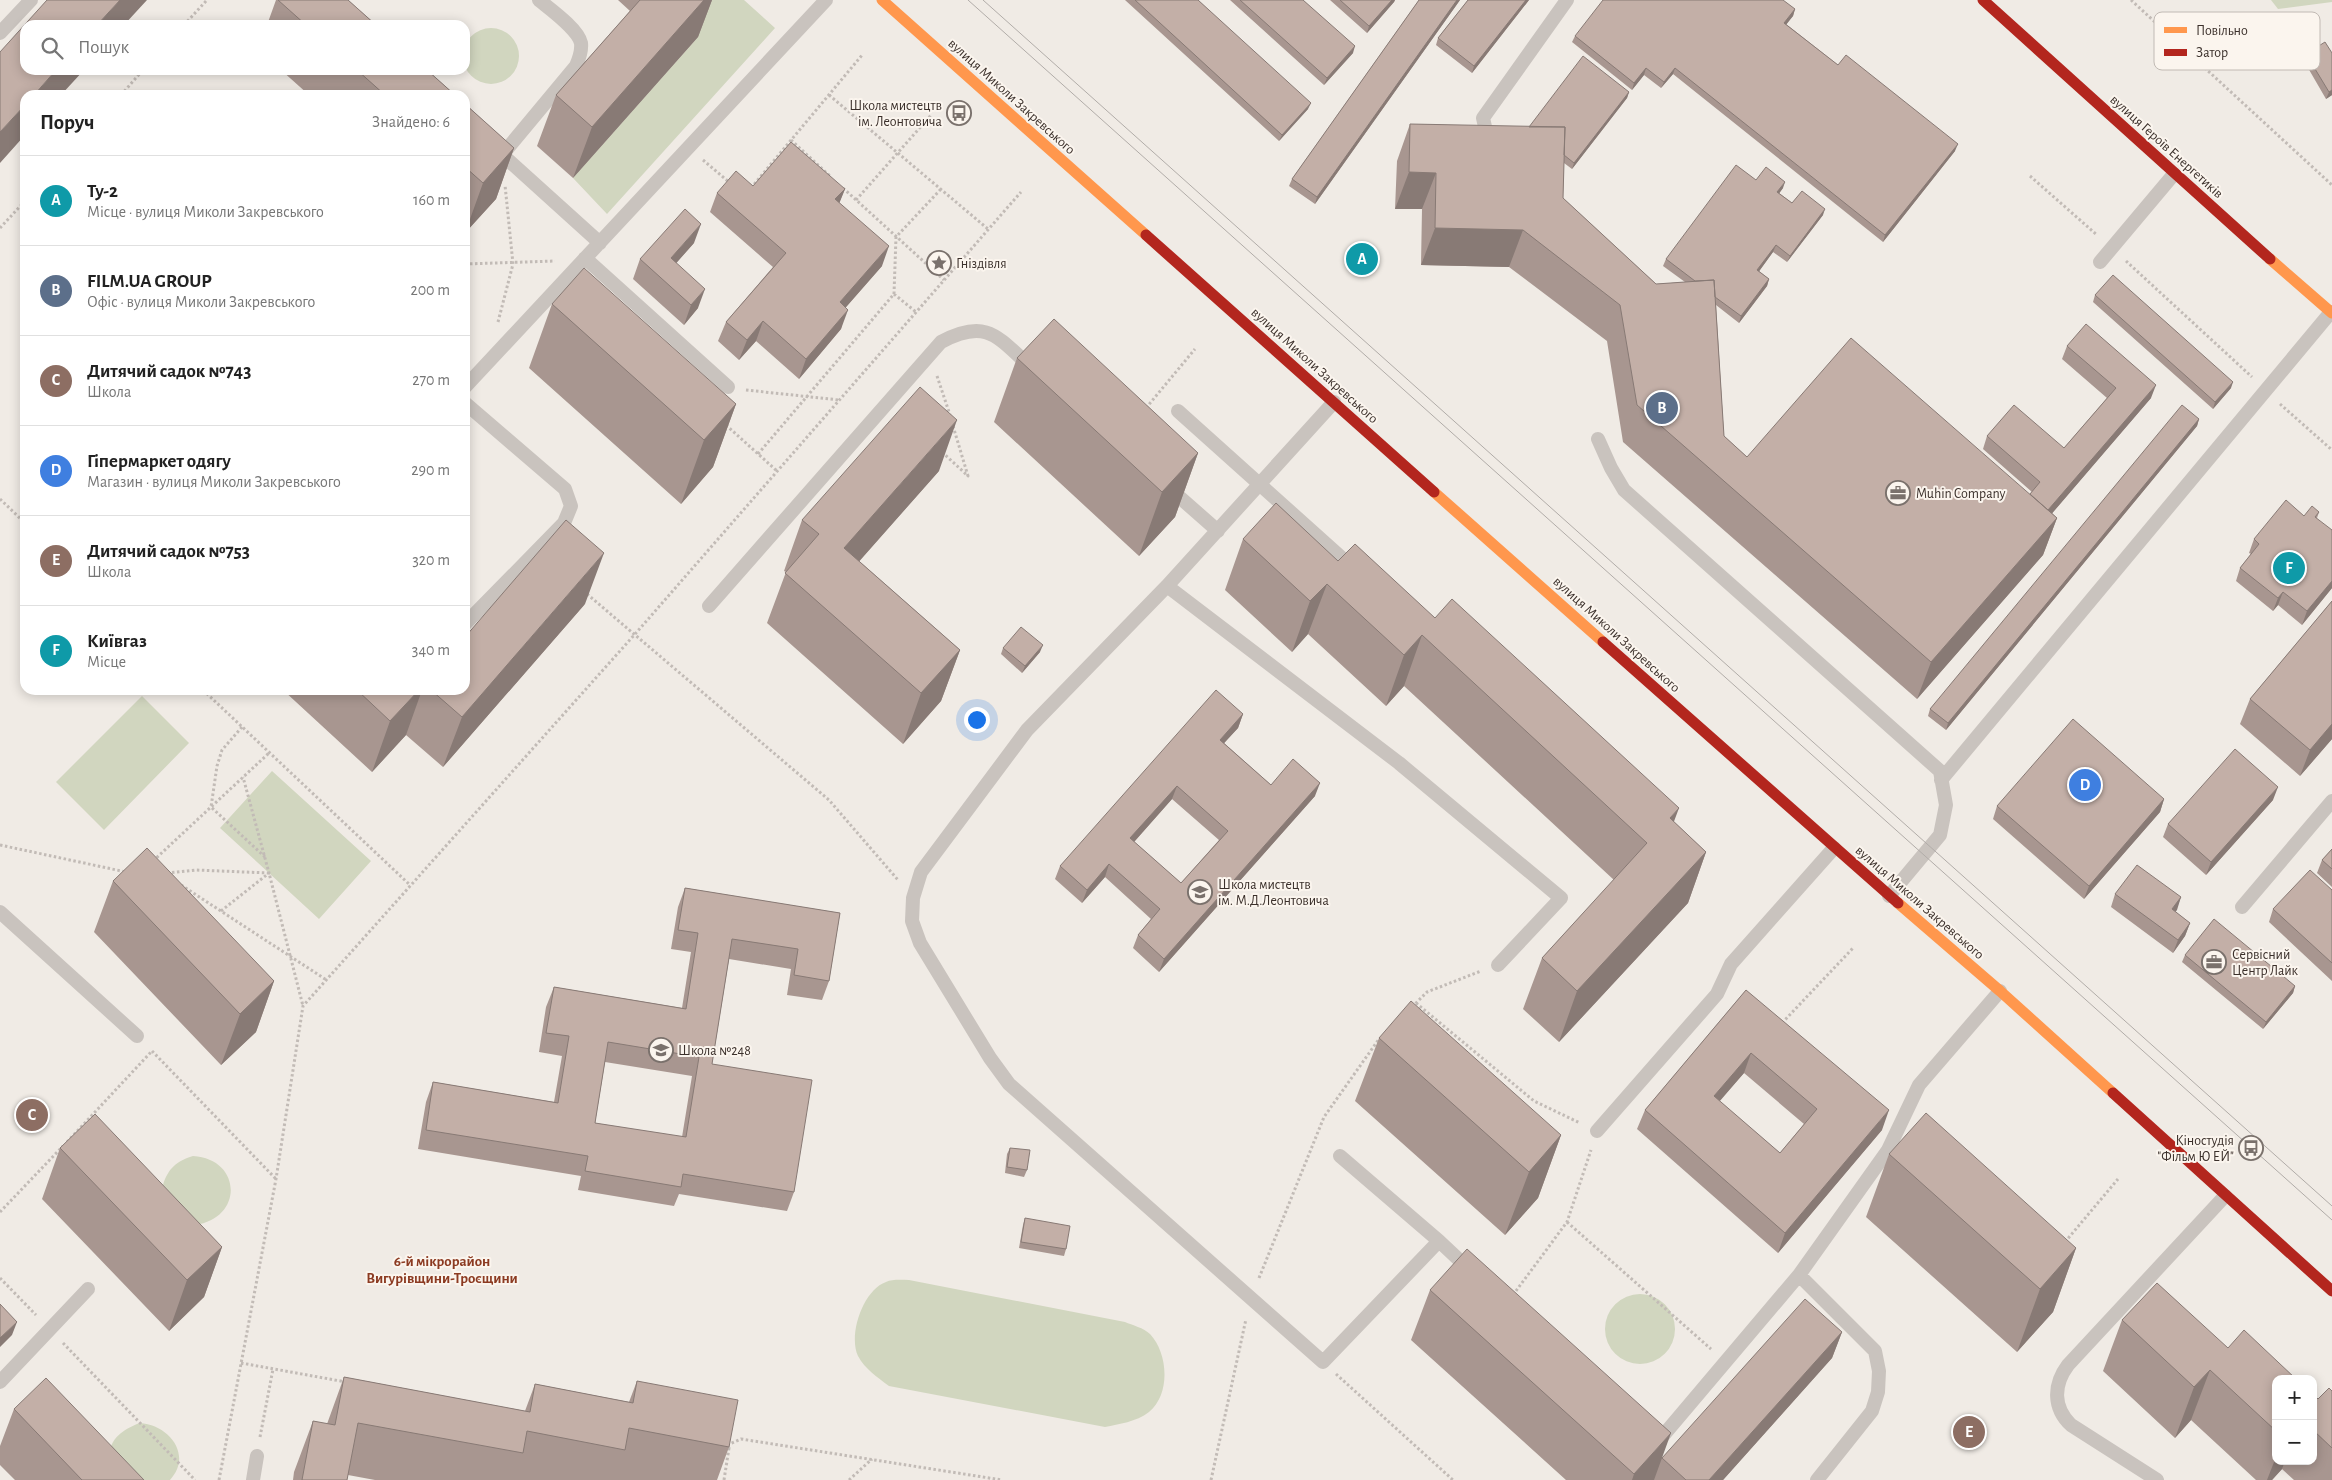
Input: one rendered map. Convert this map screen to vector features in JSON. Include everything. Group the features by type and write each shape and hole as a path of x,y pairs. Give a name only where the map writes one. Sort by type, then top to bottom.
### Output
{"street":[{"name":"вулиця Миколи Закревського","path":"882,0 1888,896 2000,991 2332,1291"},
{"name":"вулиця Героїв Енергетиків","path":"1983,0 2174,174 2331,312"}],"lane":[{"path":"0,33 31,0"},
{"path":"502,155 576,66 580,54 580,41 575,32 539,0"},
{"path":"470,383 826,0"},
{"path":"1505,147 1486,131 1483,118 1567,0"},
{"path":"490,143 600,243"},
{"path":"2100,262 2174,174"},
{"path":"585,258 728,387"},
{"path":"1942,780 2331,312"},
{"path":"709,606 941,342 956,334 976,330 993,334 1044,379"},
{"path":"1334,402 1167,586 1026,730 921,872 913,898 912,921 920,943 990,1058 1009,1084 1323,1362 1439,1241"},
{"path":"470,407 565,489 571,506 564,523 470,619"},
{"path":"1178,411 1354,569"},
{"path":"1598,439 1611,468 1624,490 1940,771 1946,805 1940,835 1888,896"},
{"path":"1160,480 1218,530"},
{"path":"1167,586 1399,763 1561,898 1498,965"},
{"path":"2242,907 2332,801"},
{"path":"1597,1131 1716,994 1731,964 1834,848"},
{"path":"0,912 137,1036"},
{"path":"1646,1441 1652,1448 1799,1275 1888,1150 1919,1085 2000,991"},
{"path":"1340,1156 1439,1241 1479,1280"},
{"path":"2157,1480 2071,1426 2062,1416 2058,1407 2058,1387 2063,1372 2068,1365 2225,1196"},
{"path":"1799,1275 1875,1351 1880,1371 1878,1392 1872,1411 1817,1480"},
{"path":"0,1382 88,1289"},
{"path":"253,1480 257,1456"}],"path":[{"path":"189,20 207,0"},
{"path":"2131,0 2154,21"},
{"path":"745,195 863,54"},
{"path":"2207,70 2332,185"},
{"path":"125,90 139,75"},
{"path":"828,95 988,229"},
{"path":"856,200 932,114"},
{"path":"791,140 834,180"},
{"path":"688,148 731,184"},
{"path":"496,327 513,264 502,155"},
{"path":"2030,176 2112,248 2332,450"},
{"path":"841,187 944,280"},
{"path":"758,454 894,294 896,237 941,189"},
{"path":"303,1006 325,979 636,633 1021,192"},
{"path":"0,228 20,206"},
{"path":"470,264 513,264 585,258"},
{"path":"894,294 916,312"},
{"path":"1141,414 1195,349"},
{"path":"931,354 968,476 939,449"},
{"path":"728,387 840,400"},
{"path":"722,421 777,471"},
{"path":"0,499 20,518"},
{"path":"582,590 636,633 829,800 913,898"},
{"path":"208,695 410,885"},
{"path":"211,807 217,766 222,750 242,727"},
{"path":"146,868 270,752"},
{"path":"219,1480 276,1179 303,1006 292,958 243,777"},
{"path":"211,807 265,857"},
{"path":"0,845 129,873"},
{"path":"172,879 164,874 196,870 269,873"},
{"path":"221,910 269,873"},
{"path":"180,884 325,979"},
{"path":"1780,1025 1854,947"},
{"path":"1409,1010 1427,992 1498,965"},
{"path":"1416,1003 1534,1102 1597,1131 1567,1222 1511,1298"},
{"path":"137,1036 276,1179"},
{"path":"1211,1480 1250,1298 1324,1116 1381,1036"},
{"path":"0,1212 152,1052"},
{"path":"2061,1247 2118,1178"},
{"path":"1567,1222 1725,1362"},
{"path":"0,1278 40,1320"},
{"path":"60,1340 195,1480"},
{"path":"1323,1362 1453,1480"},
{"path":"241,1363 351,1382"},
{"path":"257,1456 273,1369"},
{"path":"724,1480 729,1448 724,1447 740,1439 1002,1480"},
{"path":"849,1480 872,1460"}],"green space":[{"path":"670,0 744,0 775,28 607,214 573,178 698,37"},
{"path":"2271,0 2332,0 2332,2 2278,9"},
{"path":"491,28 502,30 511,36 517,45 517,67 511,76 502,82 491,84 480,82 470,74 470,38 480,30"},
{"path":"142,696 189,743 104,830 56,782"},
{"path":"272,771 371,861 319,919 220,828"},
{"path":"193,1156 209,1160 221,1167 228,1177 231,1189 229,1201 222,1212 211,1220 195,1225 163,1185 167,1174 174,1166 182,1160"},
{"path":"891,1280 909,1280 1125,1322 1141,1328 1150,1334 1161,1352 1164,1384 1161,1395 1149,1412 1139,1418 1105,1427 889,1386 868,1369 858,1356 855,1347 856,1325 864,1303 878,1287"},
{"path":"1640,1294 1653,1297 1665,1304 1672,1316 1675,1329 1672,1342 1665,1354 1653,1361 1640,1364 1627,1361 1615,1354 1608,1342 1605,1329 1608,1316 1615,1304 1627,1297"},
{"path":"140,1423 160,1429 174,1443 179,1461 177,1470 170,1480 119,1480 111,1459 111,1447 120,1434"}],"building":[{"path":"47,0 120,0 102,20 29,20"},
{"path":"278,0 348,0 370,20 300,20"},
{"path":"640,0 704,0 592,127 556,95"},
{"path":"1135,0 1198,0 1311,103 1282,135"},
{"path":"1240,0 1303,0 1355,46 1327,78"},
{"path":"1340,0 1392,0 1369,26"},
{"path":"1419,0 1457,0 1317,197 1292,179"},
{"path":"1468,0 1526,0 1474,66 1438,38"},
{"path":"1603,0 1783,0 1795,9 1784,23 1838,65 1846,55 1958,144 1885,235 1675,68 1664,82 1646,68 1634,83 1575,36"},
{"path":"20,30 20,75 52,75 38,90 20,90 20,110 0,132 0,52"},
{"path":"2325,42 2332,53 2332,90 2329,92 2316,70 2320,70 2320,45"},
{"path":"1583,56 1629,92 1574,163 1564,155 1565,127 1529,127"},
{"path":"363,75 433,75 449,90 379,90"},
{"path":"470,108 514,148 483,183 470,171"},
{"path":"1410,124 1565,127 1563,198 1656,284 1714,280 1724,436 1747,457 1851,338 2057,518 1931,662 1637,405 1620,305 1523,230 1435,228 1436,173 1409,172"},
{"path":"791,142 845,189 835,199 889,246 840,302 848,310 806,359 763,321 747,340 726,322 786,253 717,193 736,171 753,186"},
{"path":"1736,165 1756,180 1766,167 1785,182 1777,192 1792,203 1802,191 1825,209 1790,256 1776,245 1757,270 1769,279 1741,316 1715,297 1714,280 1695,281 1666,259"},
{"path":"685,209 701,224 671,258 705,289 691,305 640,259"},
{"path":"584,268 736,404 704,440 552,304"},
{"path":"2113,275 2233,382 2215,402 2095,295"},
{"path":"1054,319 1198,453 1162,492 1017,358"},
{"path":"2086,324 2156,385 2048,510 2030,494 2040,482 1987,436 2014,405 2064,448 2116,388 2067,346"},
{"path":"920,387 957,420 844,548 960,650 921,693 785,573 819,534 802,520"},
{"path":"2182,405 2199,419 1948,723 1930,709"},
{"path":"2286,500 2304,516 2312,506 2319,512 2315,517 2332,530 2332,581 2307,611 2283,592 2278,598 2240,568 2259,544 2254,539"},
{"path":"1276,503 1338,561 1355,544 1435,618 1452,599 1679,808 1670,818 1706,852 1577,991 1542,958 1647,843 1422,635 1404,655 1327,584 1310,601 1243,539"},
{"path":"566,520 604,553 462,717 437,695 470,695 470,631"},
{"path":"2332,601 2332,724 2310,750 2250,699"},
{"path":"1021,627 1043,645 1025,666 1003,648"},
{"path":"1216,690 1243,714 1220,740 1271,785 1293,759 1320,783 1164,959 1138,935 1160,909 1109,864 1087,890 1060,866","holes":["1177,786 1228,831 1181,883 1130,838"]},
{"path":"362,695 414,695 390,721"},
{"path":"2073,719 2164,799 2089,886 1997,806"},
{"path":"2235,749 2278,787 2211,862 2168,824"},
{"path":"147,848 274,981 240,1014 113,881"},
{"path":"2332,849 2332,869 2322,860"},
{"path":"2137,865 2181,897 2172,909 2190,923 2178,940 2115,894"},
{"path":"2310,870 2332,890 2332,963 2273,909"},
{"path":"685,888 840,913 829,981 794,975 798,949 732,939 712,1064 812,1080 794,1192 683,1174 681,1187 585,1171 588,1156 426,1130 433,1082 558,1103 569,1036 546,1033 554,987 686,1009 698,933 678,930","holes":["608,1042 699,1057 686,1137 595,1123"]},
{"path":"2214,919 2295,986 2266,1022 2185,955"},
{"path":"1746,990 1889,1110 1785,1233 1645,1110","holes":["1751,1053 1817,1109 1780,1153 1714,1096"]},
{"path":"1411,1001 1561,1135 1529,1172 1379,1038"},
{"path":"1926,1113 2076,1248 2040,1289 1889,1154"},
{"path":"95,1114 222,1247 187,1280 60,1148"},
{"path":"1010,1148 1030,1150 1027,1170 1007,1167"},
{"path":"1025,1218 1070,1226 1066,1249 1021,1242"},
{"path":"1467,1249 1671,1433 1634,1474 1430,1290"},
{"path":"2157,1283 2228,1348 2244,1330 2292,1375 2272,1375 2272,1427 2210,1370 2194,1387 2122,1320"},
{"path":"1805,1299 1842,1332 1709,1480 1686,1480 1662,1458"},
{"path":"0,1304 17,1322 0,1338"},
{"path":"344,1377 530,1412 535,1384 633,1403 637,1381 738,1400 729,1447 629,1428 625,1450 527,1431 523,1453 358,1423 347,1480 302,1480 313,1421 335,1425"},
{"path":"46,1378 144,1480 82,1480 14,1409"},
{"path":"2329,1388 2332,1391 2332,1448 2317,1434 2318,1399"}],"tram line":[{"path":"968,0 2332,1220"},
{"path":"983,0 2332,1206"}],"traffic: slow":[{"path":"882,0 1146,235"},
{"path":"2270,259 2332,313"},
{"path":"1434,492 1603,642"},
{"path":"1898,903 2000,991 2113,1093"}],"traffic: jam":[{"path":"1983,0 2270,259"},
{"path":"1146,235 1434,492"},
{"path":"1603,642 1898,903"},
{"path":"2113,1093 2332,1291"}],"place":[{"name":"Школа мистецтв ім. Леонтовича","path":"959,113"},
{"name":"Ту-2","path":"1362,259"},
{"name":"Гніздівля","path":"939,263"},
{"name":"FILM.UA GROUP","path":"1662,408"},
{"name":"Muhin Company","path":"1898,493"},
{"name":"Київгаз","path":"2289,568"},
{"name":"Гіпермаркет одягу","path":"2085,785"},
{"name":"Школа мистецтв ім. М.Д.Леонтовича","path":"1200,892"},
{"name":"Сервісний Центр Лайк","path":"2214,962"},
{"name":"Школа №248","path":"661,1050"},
{"name":"Дитячий садок №743","path":"32,1115"},
{"name":"Кіностудія \"Фільм Ю ЕЙ\"","path":"2251,1148"},
{"name":"Дитячий садок №753","path":"1969,1432"}],"district":[{"name":"6-й мікрорайон Вигурівщини-Троєщини","path":"442,1270"}]}
